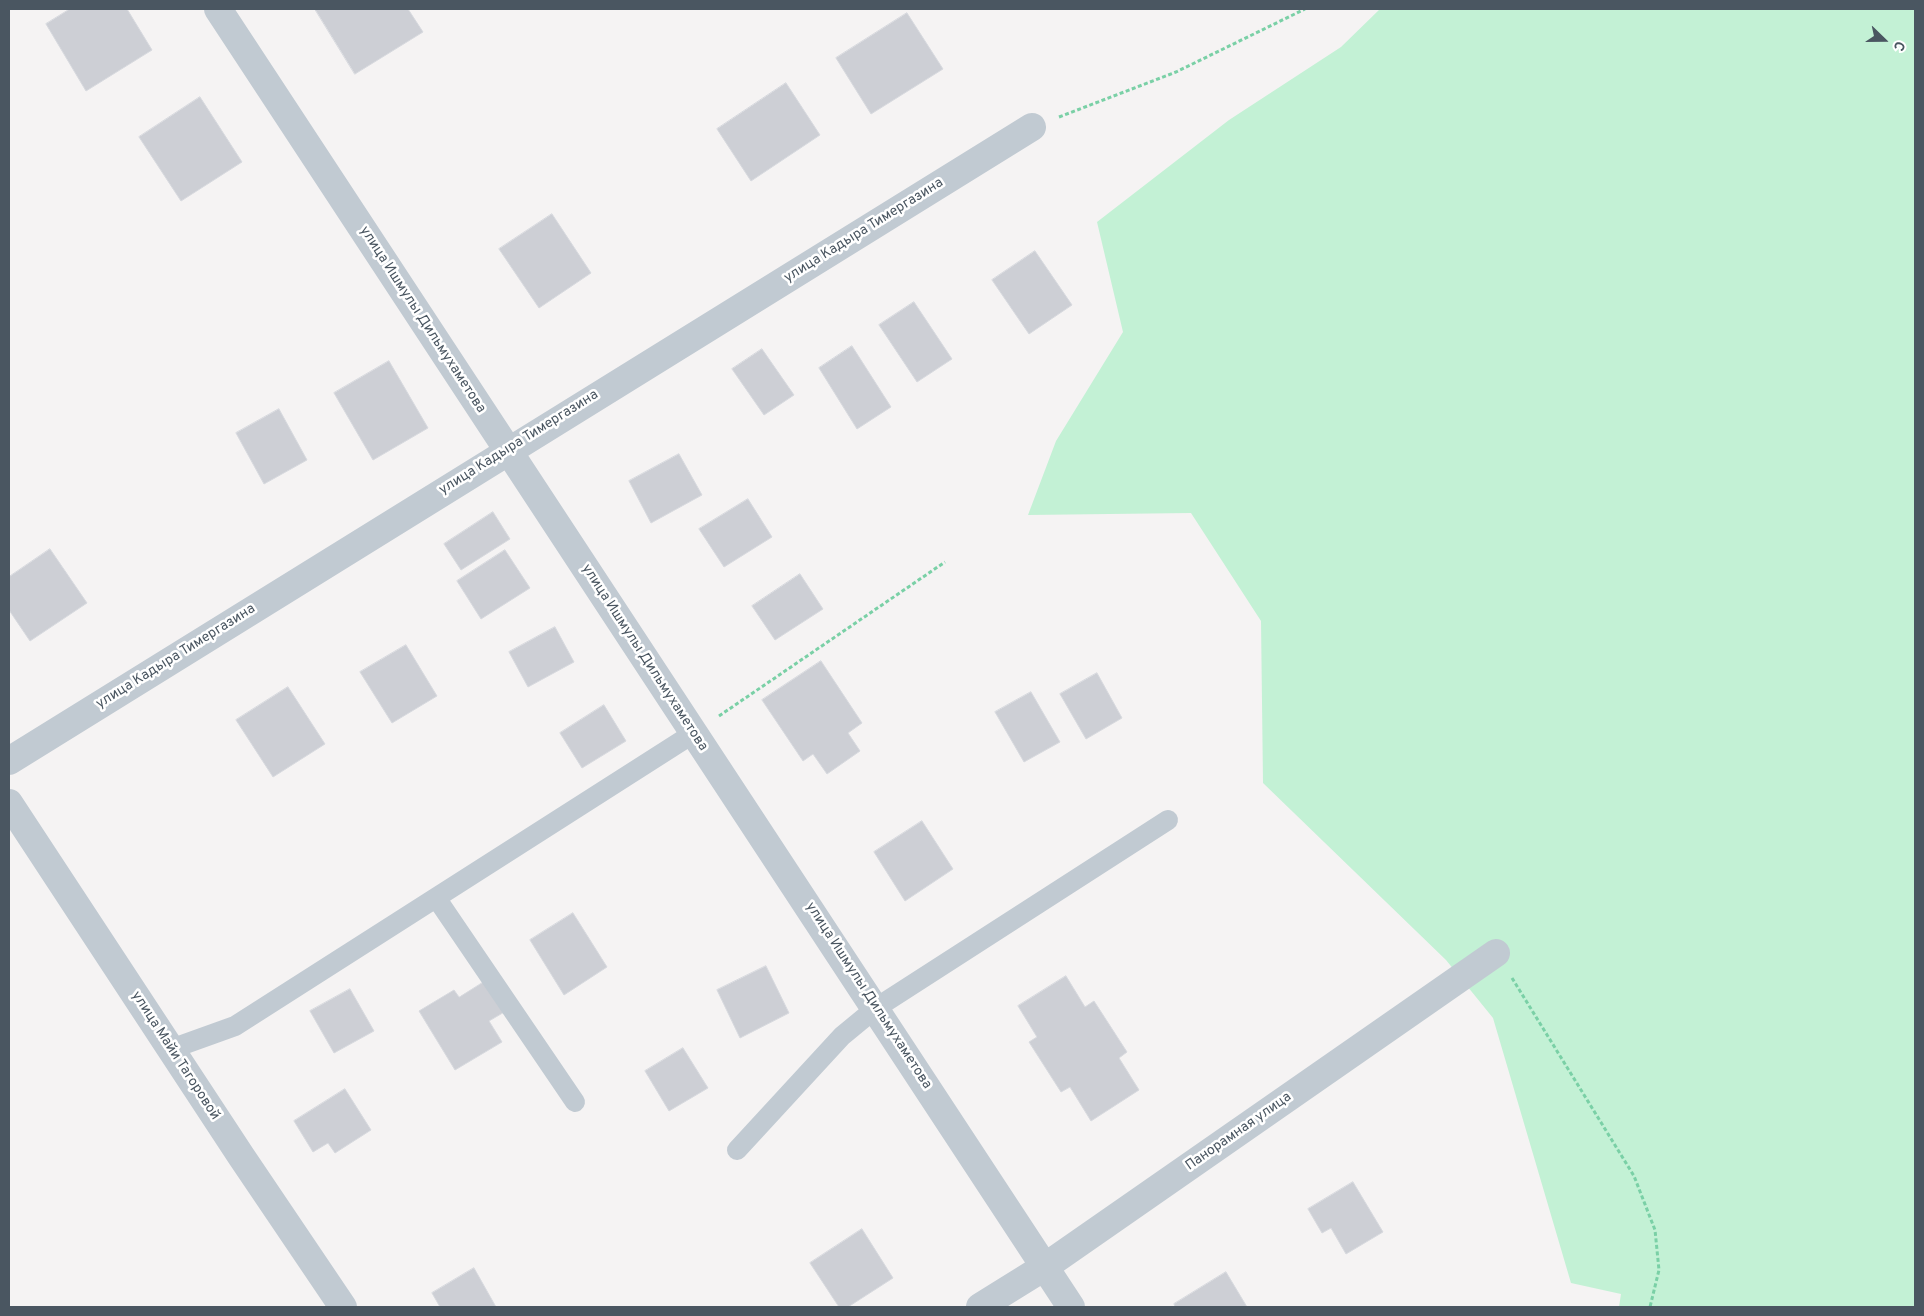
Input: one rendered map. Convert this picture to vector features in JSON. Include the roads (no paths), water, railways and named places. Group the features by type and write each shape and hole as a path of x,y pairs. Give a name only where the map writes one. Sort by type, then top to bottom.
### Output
{"street":[{"name":"улица Ишмулы Дильмухаметова","path":"218,9 1046,1266 1071,1307"},
{"name":"улица Кадыра Тимергазина","path":"9,761 507,450 1032,128"},
{"name":"улица Майи Тагоровой","path":"9,803 343,1307"},
{"name":"Панорамная улица","path":"980,1307 1046,1266 1496,953"}],"lane":[{"path":"171,1050 235,1026 437,899 694,733"},
{"path":"737,1150 842,1036 876,1008 1168,820"},
{"path":"437,899 574,1102"}]}
